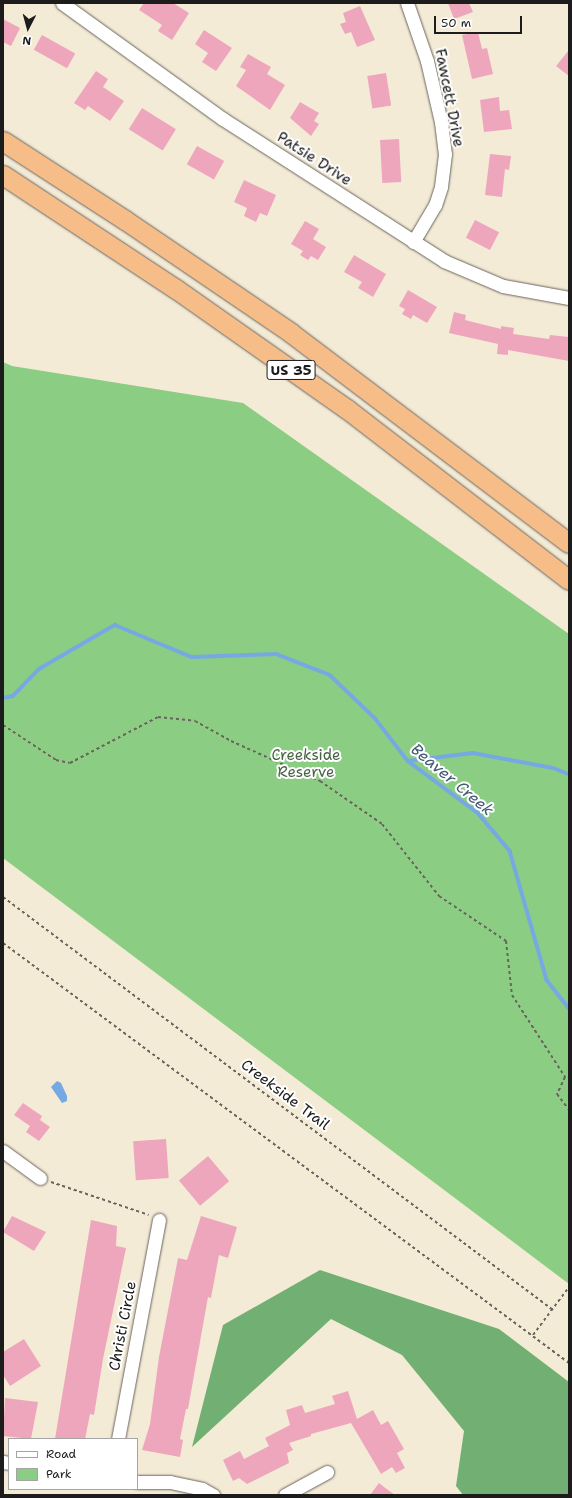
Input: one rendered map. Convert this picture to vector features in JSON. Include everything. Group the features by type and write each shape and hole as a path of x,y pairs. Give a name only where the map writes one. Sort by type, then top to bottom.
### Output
{"highway":[{"name":"US 35","path":"3,141 125,220 291,333 569,543"},
{"name":"US 35","path":"3,175 176,289 347,410 569,580"}],"street":[{"name":"Patsie Drive","path":"62,3 223,119 413,242 462,271 503,286 569,298"},
{"name":"Fawcett Drive","path":"407,3 427,61 441,122 445,154 441,187 435,205 413,242"},
{"path":"3,1151 40,1178"},
{"name":"Christi Circle","path":"118,1438 159,1220"},
{"path":"285,1495 327,1472"},
{"path":"138,1482 170,1482 202,1489 213,1495"}],"path":[{"path":"3,725 56,760 70,763 158,717 195,721 231,741 320,781 382,824 438,896 506,941 512,995 566,1077 557,1094 569,1110"},
{"name":"Creekside Trail","path":"3,897 553,1310"},
{"path":"3,943 569,1363"},
{"path":"40,1178 159,1220"},
{"path":"533,1336 569,1287"}],"green space":[{"name":"Creekside Reserve","path":"3,362 12,366 243,403 569,634 569,1284 3,858"},
{"path":"320,1270 499,1329 569,1382 569,1495 463,1495 456,1486 464,1431 402,1355 331,1319 192,1447 223,1325"}],"water":[{"path":"57,1081 61,1083 67,1096 67,1101 62,1103 51,1087"}],"building":[{"path":"144,3 173,3 189,13 172,40 158,31 162,25 139,10"},
{"path":"448,3 469,3 473,12 454,19"},
{"path":"360,6 375,40 357,47 351,32 345,34 340,24 346,22 343,13"},
{"path":"3,19 20,28 11,46 3,42"},
{"path":"204,30 232,48 216,71 202,62 208,53 195,44"},
{"path":"478,32 482,49 487,48 493,74 472,79 462,35"},
{"path":"42,35 75,53 67,68 34,50"},
{"path":"569,50 569,76 556,66"},
{"path":"248,54 271,67 267,74 285,85 270,110 236,86 246,70 240,67"},
{"path":"96,71 108,79 103,87 124,101 110,121 88,106 85,110 74,103"},
{"path":"386,73 391,106 372,109 367,76"},
{"path":"499,97 500,111 509,110 512,129 484,132 480,100"},
{"path":"300,102 319,113 314,121 319,124 311,136 290,118"},
{"path":"142,108 176,129 163,150 129,129"},
{"path":"399,139 401,182 382,183 380,140"},
{"path":"197,146 224,161 214,179 187,164"},
{"path":"490,154 511,156 509,170 505,169 502,197 485,195"},
{"path":"244,180 276,195 267,216 260,213 256,222 244,216 247,208 234,202"},
{"path":"475,220 499,232 490,250 466,238"},
{"path":"305,221 319,229 313,239 326,247 318,260 311,256 308,260 300,255 303,251 291,244"},
{"path":"354,255 386,274 373,297 358,288 362,282 344,272"},
{"path":"408,290 437,307 427,323 413,315 411,319 402,314 405,309 399,306"},
{"path":"454,312 466,315 465,320 501,329 501,326 514,328 513,334 549,339 550,335 569,337 569,361 508,350 508,355 497,354 498,344 449,333"},
{"path":"23,1103 42,1116 40,1120 50,1127 39,1141 26,1132 30,1126 14,1115"},
{"path":"166,1139 169,1178 136,1180 133,1141"},
{"path":"208,1156 229,1181 200,1206 179,1180"},
{"path":"12,1216 46,1232 34,1251 3,1232"},
{"path":"201,1216 237,1227 228,1258 219,1255 211,1298 208,1297 188,1409 186,1409 180,1439 183,1440 180,1457 142,1450 150,1424 159,1357 178,1258 187,1260"},
{"path":"91,1220 117,1226 116,1246 126,1248 103,1359 94,1415 90,1414 85,1438 55,1438"},
{"path":"24,1339 41,1366 10,1386 3,1375 3,1352"},
{"path":"348,1391 357,1419 373,1410 381,1425 388,1421 404,1449 397,1453 405,1468 396,1473 392,1467 381,1474 351,1423 311,1434 311,1436 289,1443 293,1450 287,1453 289,1463 247,1484 239,1478 233,1481 223,1460 240,1451 244,1459 269,1446 265,1438 290,1425 286,1410 302,1405 305,1413 335,1404 332,1396"},
{"path":"5,1398 38,1402 31,1438 3,1436"},
{"path":"379,1483 384,1487 395,1495 370,1495"}],"waterway":[{"name":"Beaver Creek","path":"3,698 13,696 39,669 115,625 192,657 276,654 330,675 375,718 408,761 478,813 510,851 547,980 569,1008"},
{"path":"408,761 473,753 553,768 569,774"}]}
